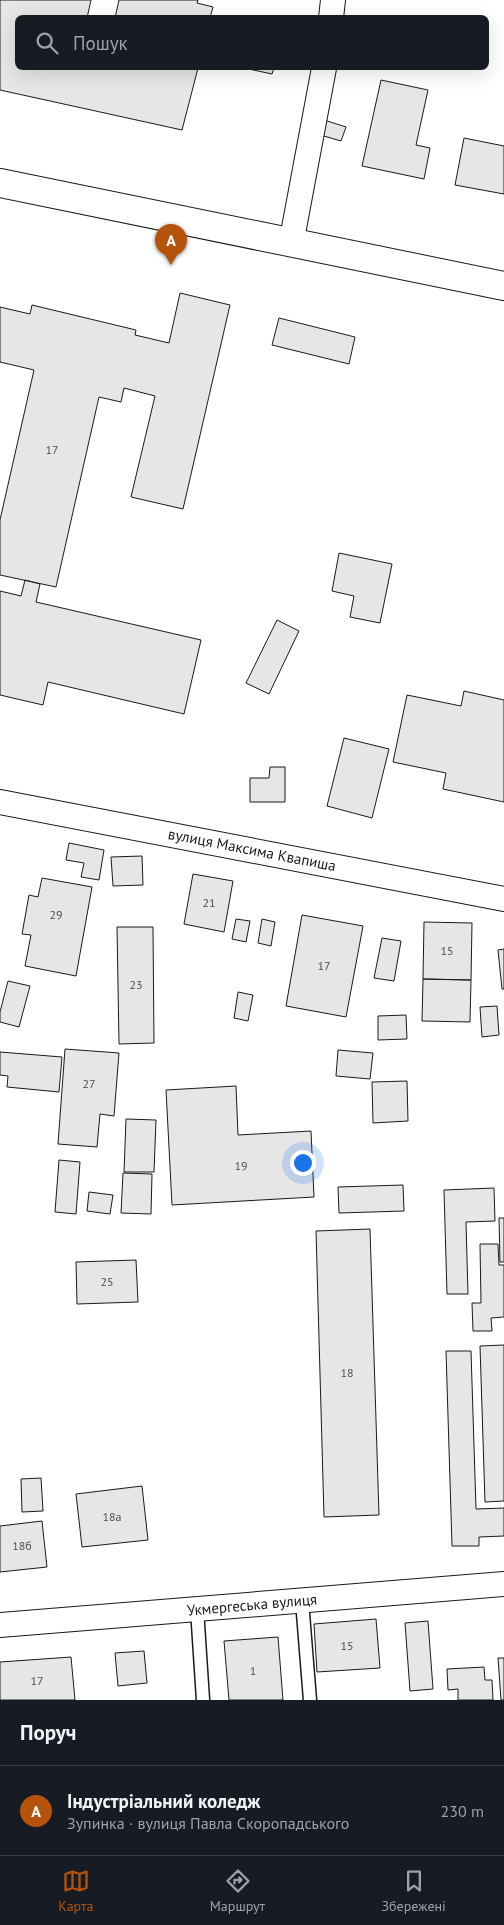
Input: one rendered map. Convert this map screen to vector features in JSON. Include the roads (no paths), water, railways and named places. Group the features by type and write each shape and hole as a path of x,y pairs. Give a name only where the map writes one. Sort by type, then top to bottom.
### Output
{"street":[{"path":"331,15 333,0"},
{"path":"290,244 324,70"},
{"path":"0,183 290,244 504,286"},
{"name":"вулиця Максима Квапиша","path":"0,802 504,899"},
{"name":"Укмергеська вулиця","path":"0,1625 504,1584"}],"lane":[{"path":"302,1601 310,1700"},
{"path":"196,1609 204,1700"}],"place":[{"name":"Індустріальний коледж","path":"171,265"}]}
